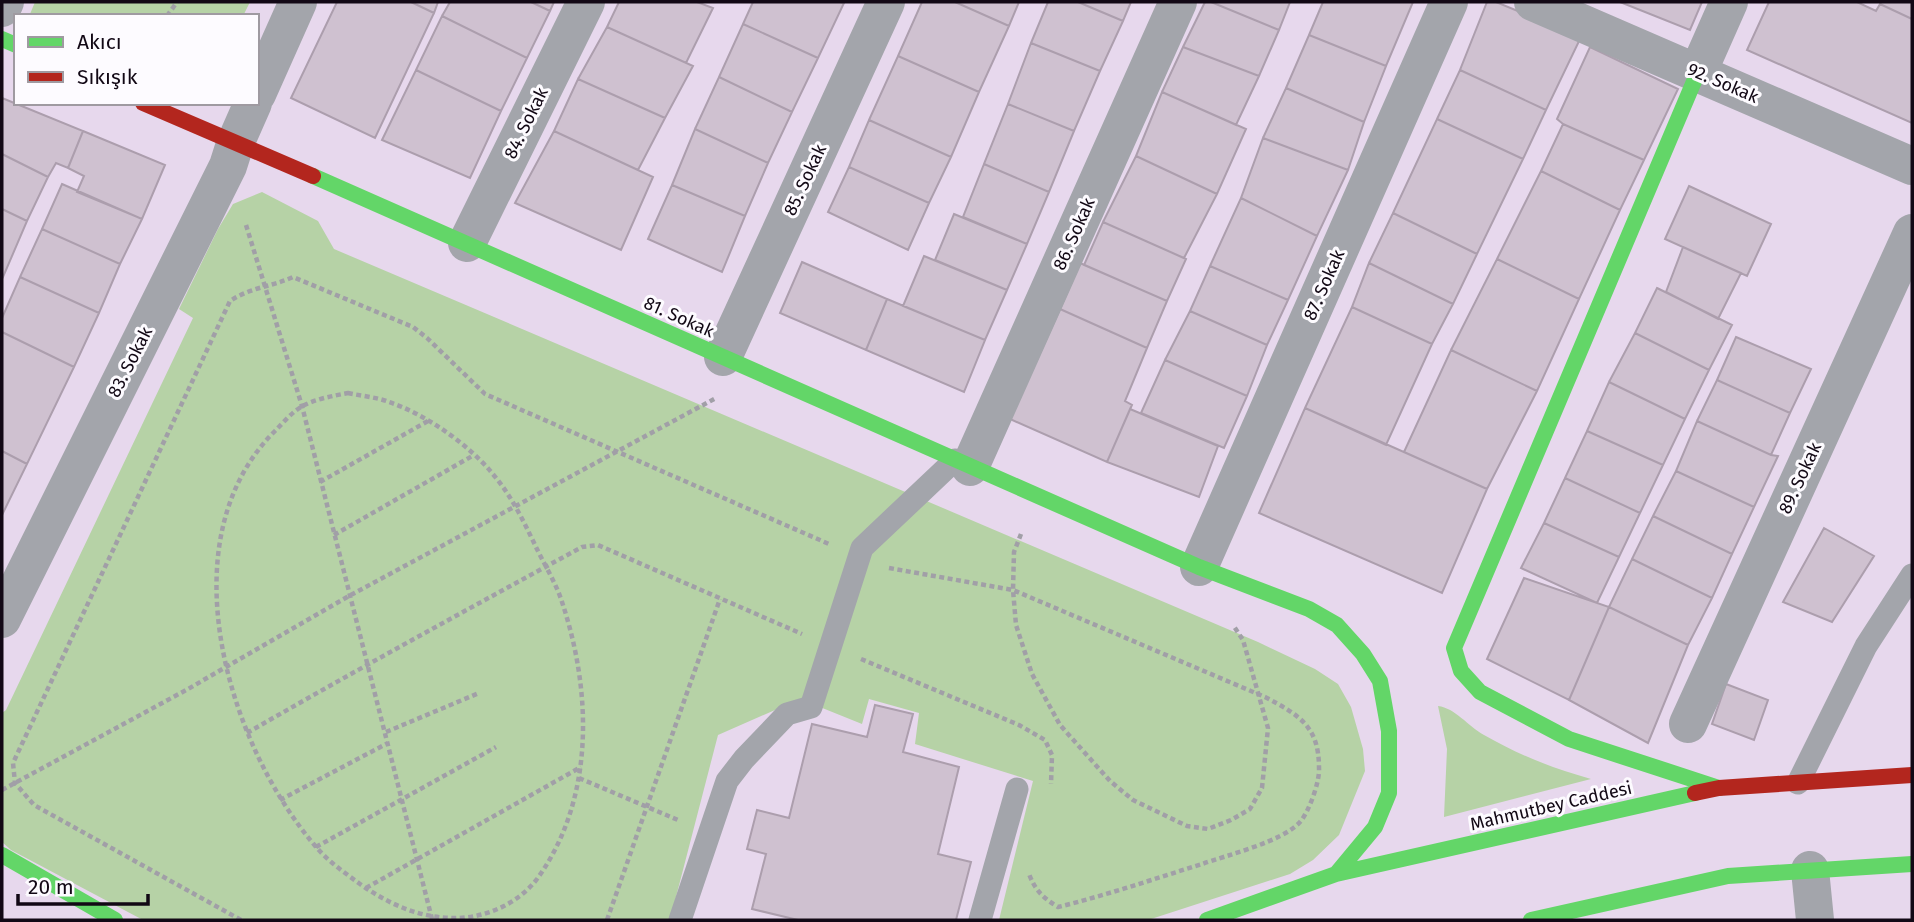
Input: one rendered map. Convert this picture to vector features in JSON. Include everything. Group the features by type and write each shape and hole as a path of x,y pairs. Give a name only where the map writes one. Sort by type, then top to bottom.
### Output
{"main road":[{"path":"1698,72 1454,648 1461,671 1480,692 1569,739 1719,788"},
{"name":"81. Sokak","path":"146,105 232,155 467,243 963,464 1199,567 1309,610 1338,625 1363,654 1380,681 1389,731 1389,793 1375,827 1336,874"},
{"name":"Mahmutbey Caddesi","path":"1207,920 1336,874 1719,788 1912,775"},
{"path":"2,855 115,920"},
{"path":"1531,920 1728,876 1912,864"}],"street":[{"path":"2,8 5,2"},
{"path":"259,90 298,2"},
{"name":"84. Sokak","path":"467,243 586,2"},
{"name":"85. Sokak","path":"723,358 886,2"},
{"name":"86. Sokak","path":"963,464 1178,2"},
{"name":"87. Sokak","path":"1199,567 1449,2"},
{"name":"92. Sokak","path":"1533,2 1912,166"},
{"path":"1698,72 1729,2"},
{"name":"83. Sokak","path":"2,619 232,155 252,105"},
{"name":"89. Sokak","path":"1688,724 1912,233"},
{"path":"1810,870 1815,920"}],"lane":[{"path":"680,920 727,781 787,714 811,707 862,548 963,464"},
{"path":"1798,783 1866,646 1912,575"},
{"path":"980,920 1017,789"}],"path":[{"path":"232,155 264,285 302,406 432,919"},
{"path":"241,920 34,805 15,783 13,763 230,301 243,292 281,283 293,277 413,327 428,338 485,394 859,557 895,570 1013,590 1258,694 1295,713 1313,733 1319,749 1320,773 1313,798 1301,822 1284,834 1245,850 1058,907 1045,900 1034,887 1027,870"},
{"path":"2,790 349,596 760,374"},
{"path":"348,393 390,402 447,432 492,472 516,506 562,601 574,650 583,708 579,778 559,840 536,880 512,903 486,914 432,919 386,900 340,870 316,847 280,800 247,733 225,667 217,590 221,537 241,476 255,452 302,406 348,393"},
{"path":"320,482 428,421"},
{"path":"334,535 474,455"},
{"path":"1036,496 1014,552 1013,590 1016,625 1032,674 1060,725 1110,780 1133,800 1187,826 1208,829 1250,809 1262,788 1268,728 1242,640 1199,567"},
{"path":"247,733 546,566 582,547 598,545 1019,725 1045,740 1052,755 1049,791"},
{"path":"607,920 720,599"},
{"path":"386,732 479,693"},
{"path":"280,800 388,743"},
{"path":"316,847 496,747"},
{"path":"366,888 581,767"},
{"path":"579,778 708,834"}],"green space":[{"path":"35,2 250,2 244,14 30,14"},
{"path":"262,192 318,221 334,249 1258,642 1315,669 1338,684 1351,707 1363,749 1365,771 1339,835 1313,860 1290,874 1148,920 999,920 1033,781 915,744 919,713 869,699 862,724 800,699 718,735 670,920 143,920 11,850 2,842 2,713 6,710 193,318 179,309 218,229 233,204"},
{"path":"1438,706 1450,710 1478,731 1510,749 1549,766 1591,779 1444,817 1447,749"}],"building":[{"path":"337,2 411,2 434,13 375,138 291,98"},
{"path":"411,2 438,2 434,13"},
{"path":"450,2 531,2 550,11 527,58 442,16"},
{"path":"531,2 554,2 550,11"},
{"path":"619,2 697,2 713,8 686,63 607,27"},
{"path":"753,2 844,3 818,58 743,24"},
{"path":"922,2 955,2 1009,26 979,92 898,56"},
{"path":"955,2 1019,2 1009,26"},
{"path":"1048,2 1078,2 1123,21 1100,71 1031,43"},
{"path":"1078,2 1131,2 1123,21"},
{"path":"1205,2 1211,2 1279,30 1259,76 1183,47"},
{"path":"1211,2 1290,2 1279,30"},
{"path":"1323,2 1413,2 1386,66 1309,35"},
{"path":"1487,2 1496,2 1581,37 1546,110 1460,70"},
{"path":"1620,2 1702,2 1690,30"},
{"path":"1769,2 1857,2 1876,11 1880,4 1912,19 1912,123 1747,50"},
{"path":"1912,2 1912,19 1880,4"},
{"path":"442,16 527,58 501,111 416,70"},
{"path":"743,24 818,58 792,112 719,77"},
{"path":"607,27 693,66 665,118 578,79"},
{"path":"1309,35 1386,66 1364,122 1286,88"},
{"path":"1031,43 1100,71 1074,131 1008,104"},
{"path":"1183,47 1259,76 1236,125 1162,92"},
{"path":"1590,47 1678,89 1644,160 1557,119"},
{"path":"898,56 979,92 951,157 869,120"},
{"path":"416,70 501,111 470,178 382,140"},
{"path":"1460,70 1546,110 1523,159 1437,119"},
{"path":"719,77 792,112 768,163 695,129"},
{"path":"578,79 665,118 638,170 554,131"},
{"path":"1286,88 1364,122 1348,170 1263,138"},
{"path":"1162,92 1246,129 1217,194 1136,156"},
{"path":"2,98 83,131 68,168 56,163 48,177 2,154"},
{"path":"1008,104 1074,131 1049,192 984,164"},
{"path":"1437,119 1523,159 1477,254 1393,213"},
{"path":"869,120 951,157 929,203 849,167"},
{"path":"1563,124 1644,160 1620,210 1541,171"},
{"path":"695,129 768,163 745,216 672,185"},
{"path":"83,131 165,165 142,219 77,192 84,176 68,168"},
{"path":"554,131 653,177 621,250 515,203"},
{"path":"1263,138 1348,170 1317,236 1241,198"},
{"path":"2,154 48,177 27,221 2,209"},
{"path":"1136,156 1217,194 1184,258 1103,222"},
{"path":"984,164 1049,192 1027,244 963,217"},
{"path":"849,167 929,203 908,250 828,212"},
{"path":"1541,171 1620,210 1579,299 1497,259"},
{"path":"62,184 142,219 120,264 42,229"},
{"path":"672,185 745,216 722,272 648,239"},
{"path":"1689,186 1771,224 1747,276 1665,239"},
{"path":"1241,198 1317,236 1288,300 1210,266"},
{"path":"2,209 27,221 3,277 2,276"},
{"path":"1393,213 1477,254 1453,304 1369,263"},
{"path":"954,214 1027,244 1007,290 935,260"},
{"path":"1103,222 1186,259 1167,301 1084,265"},
{"path":"42,229 120,264 99,313 20,277"},
{"path":"1683,247 1741,273 1718,319 1666,292"},
{"path":"924,256 1007,290 985,340 903,306"},
{"path":"1497,259 1579,299 1537,391 1451,350"},
{"path":"802,262 887,299 866,350 780,313"},
{"path":"1080,263 1167,301 1147,348 1060,309"},
{"path":"1369,263 1453,304 1432,344 1352,307"},
{"path":"1210,266 1288,300 1267,345 1190,311"},
{"path":"20,277 99,313 74,367 2,332 2,318"},
{"path":"1657,288 1732,325 1709,370 1635,333"},
{"path":"887,299 985,340 964,392 866,350"},
{"path":"1352,307 1432,344 1386,445 1305,408"},
{"path":"1060,309 1147,348 1125,401 1132,405 1107,462 1010,419"},
{"path":"1190,311 1267,345 1247,396 1165,360"},
{"path":"2,332 74,367 27,464 2,451"},
{"path":"1635,333 1709,370 1685,419 1609,382"},
{"path":"1736,337 1811,369 1790,413 1717,380"},
{"path":"1451,350 1537,391 1487,489 1404,452"},
{"path":"1165,360 1247,396 1224,448 1141,413"},
{"path":"1717,380 1790,413 1771,455 1697,421"},
{"path":"1609,382 1685,419 1663,465 1587,431"},
{"path":"1305,408 1487,489 1442,593 1259,513"},
{"path":"1130,409 1218,446 1199,497 1107,462"},
{"path":"1697,421 1778,456 1754,507 1676,471"},
{"path":"1587,431 1663,465 1640,513 1565,478"},
{"path":"2,451 27,464 2,515"},
{"path":"1676,471 1754,507 1732,554 1653,516"},
{"path":"1565,478 1640,513 1619,557 1544,523"},
{"path":"1653,516 1732,554 1712,598 1632,559"},
{"path":"1544,523 1619,557 1597,603 1521,568"},
{"path":"1824,528 1874,556 1832,622 1783,602"},
{"path":"1632,559 1712,598 1688,645 1609,607"},
{"path":"1524,578 1609,607 1569,700 1487,659"},
{"path":"1609,607 1688,645 1648,743 1569,700"},
{"path":"1726,684 1768,700 1754,740 1712,724"},
{"path":"875,705 913,714 903,752 959,767 938,854 971,862 956,920 798,920 752,909 766,854 747,849 757,810 789,818 812,724 867,737"}],"traffic: fast":[{"path":"2,39 14,44"},
{"path":"1698,72 1454,648 1461,671 1480,692 1569,739 1719,788"},
{"path":"313,176 1199,567"},
{"path":"1199,567 1309,609 1337,625 1363,654 1380,681 1389,731 1389,793 1375,827 1336,874"},
{"path":"1207,920 1336,874 1695,793"},
{"path":"2,855 115,920"},
{"path":"1531,920 1728,876 1912,864"}],"traffic: jam":[{"path":"148,105 313,176"},
{"path":"1695,793 1719,788 1912,775"}]}
